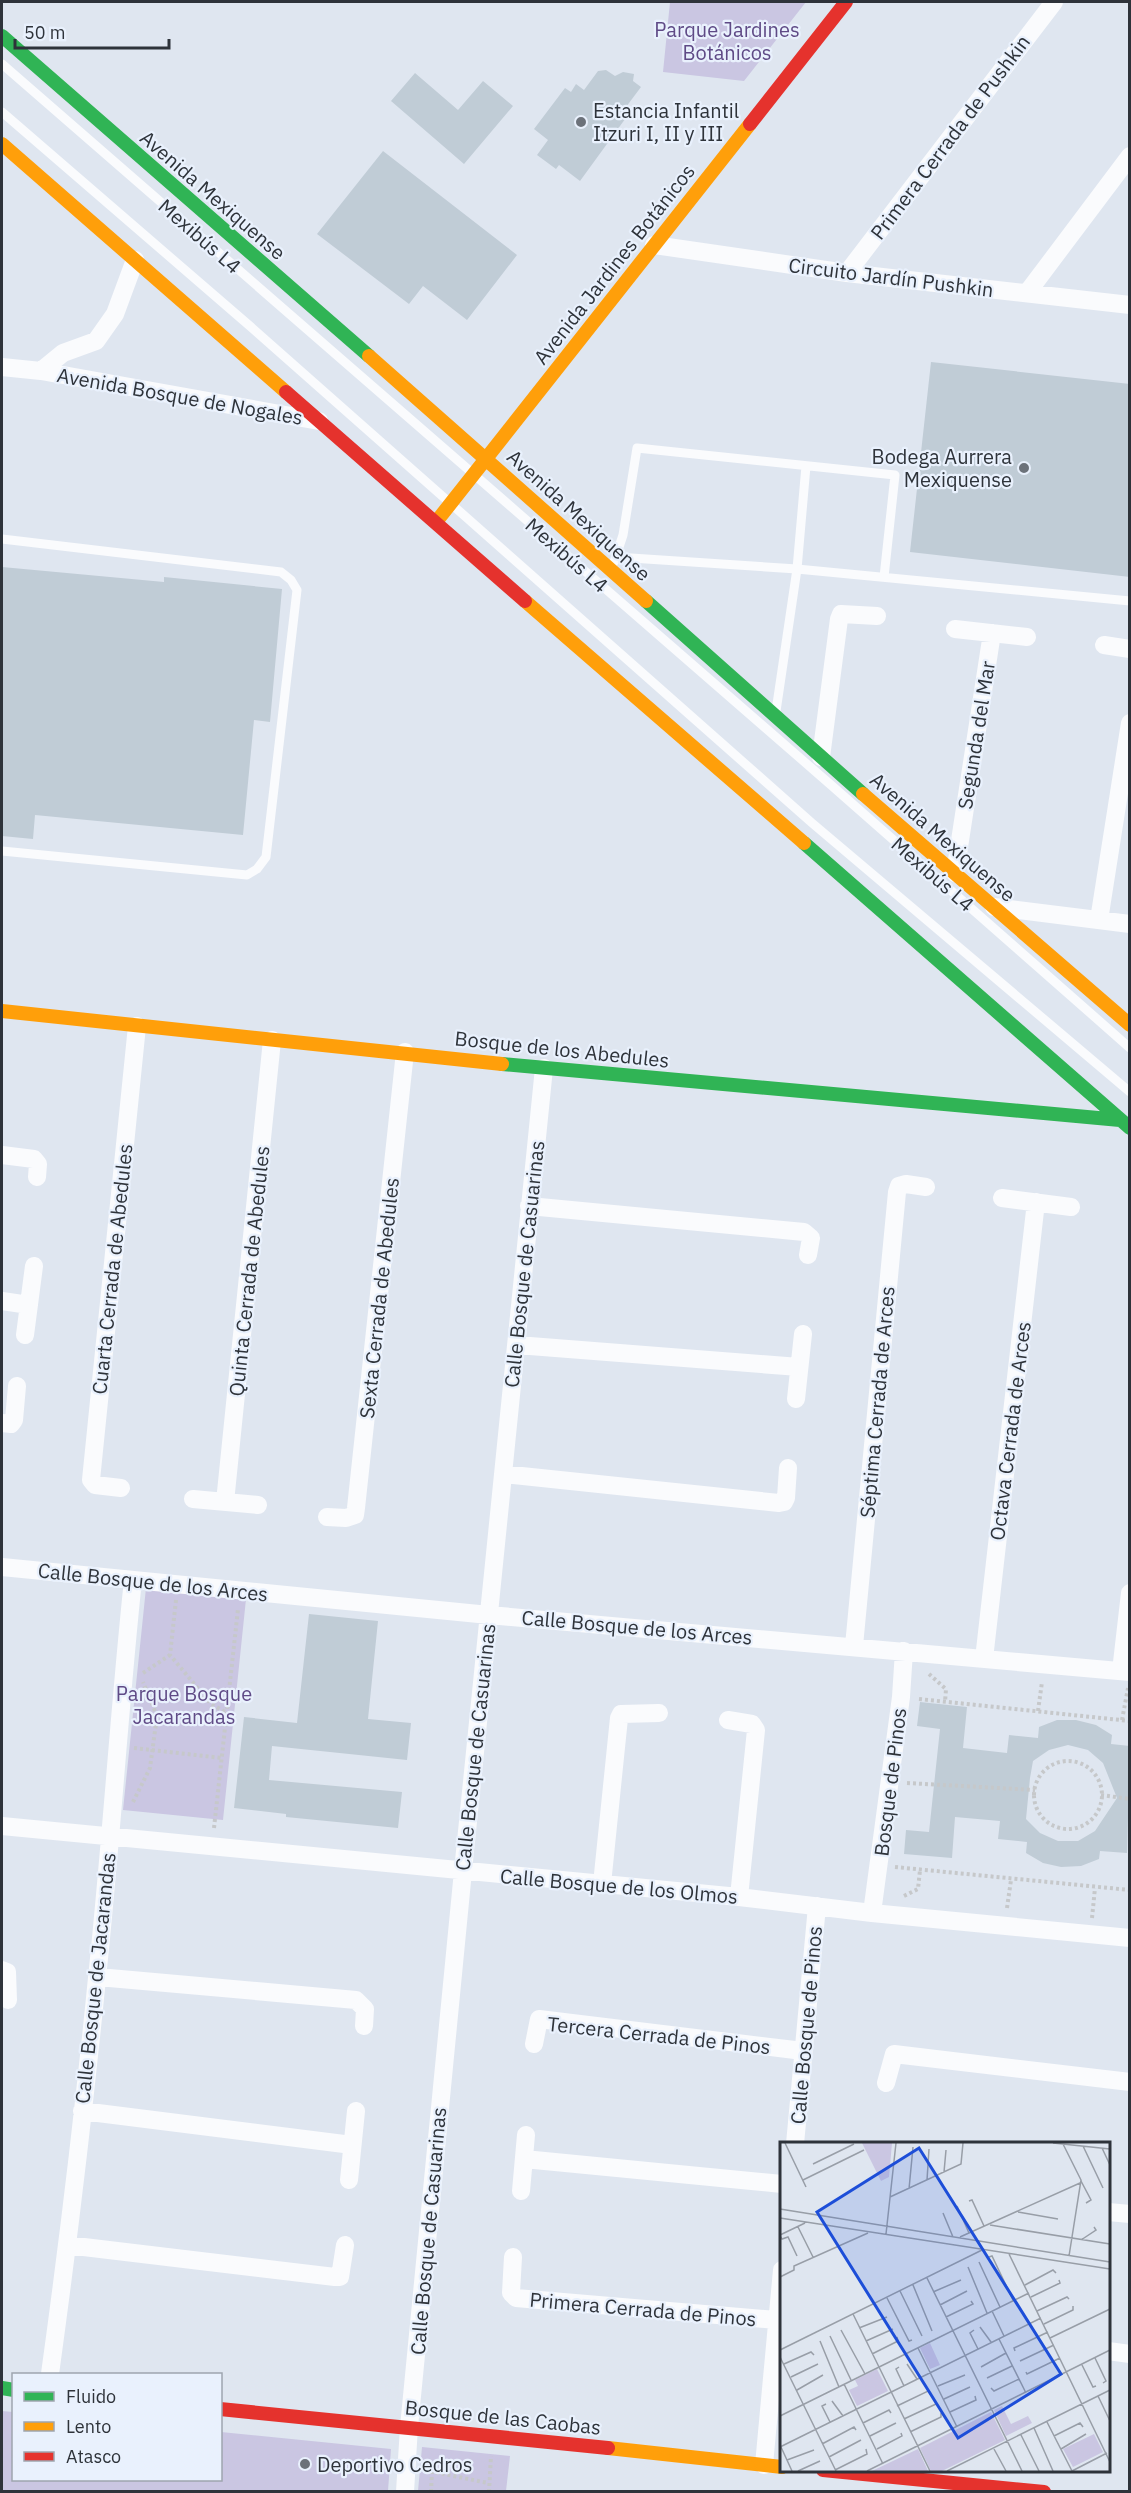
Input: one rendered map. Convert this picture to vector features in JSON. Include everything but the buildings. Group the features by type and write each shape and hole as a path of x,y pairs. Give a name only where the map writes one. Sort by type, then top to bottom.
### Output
{"main road":[{"name":"Avenida Jardines Botánicos","path":"436,522 846,2"},
{"name":"Avenida Mexiquense","path":"2,36 486,458 613,564 775,717 1130,1025"},
{"path":"2,144 1125,1124"},
{"name":"Bosque de los Abedules","path":"2,1011 544,1068 1125,1124"},
{"name":"Bosque de las Caobas","path":"222,2409 492,2435 772,2466"},
{"path":"843,2472 1044,2492"}],"street":[{"name":"Primera Cerrada de Pushkin","path":"847,273 1054,2"},
{"path":"1027,293 1130,156"},
{"name":"Circuito Jardín Pushkin","path":"654,245 847,273 1130,305"},
{"name":"Avenida Bosque de Nogales","path":"40,371 63,353 96,341 115,314 135,260"},
{"name":"Avenida Bosque de Nogales","path":"2,367 40,371 320,421"},
{"path":"821,757 841,614 878,616"},
{"name":"Segunda del Mar","path":"955,629 1027,637"},
{"name":"Segunda del Mar","path":"955,873 992,633"},
{"path":"1104,645 1130,649"},
{"path":"1099,920 1130,723"},
{"path":"994,907 1130,924"},
{"name":"Cuarta Cerrada de Abedules","path":"121,1488 95,1485 91,1480 137,1026"},
{"name":"Quinta Cerrada de Abedules","path":"225,1502 272,1040"},
{"name":"Sexta Cerrada de Abedules","path":"327,1517 346,1518 355,1515 405,1052"},
{"name":"Calle Bosque de Casuarinas","path":"405,2492 409,2427 463,1871 518,1345 529,1206 544,1068"},
{"path":"2,1155 37,1160 37,1177"},
{"name":"Séptima Cerrada de Arces","path":"854,1646 897,1192 899,1186 906,1184 926,1187"},
{"path":"1002,1198 1071,1207"},
{"name":"Octava Cerrada de Arces","path":"984,1659 1036,1202"},
{"path":"529,1206 804,1232 811,1238 808,1256"},
{"path":"25,1335 34,1266"},
{"path":"2,1301 29,1305"},
{"path":"796,1399 803,1335"},
{"path":"518,1345 799,1367"},
{"path":"2,1424 10,1424 14,1420 17,1386"},
{"path":"503,1474 779,1503 784,1502 786,1498 788,1468"},
{"path":"193,1498 258,1505"},
{"name":"Calle Bosque de los Arces","path":"2,1567 489,1615 1044,1664 1127,1674"},
{"name":"Calle Bosque de Jacarandas","path":"50,2373 98,1977 133,1580"},
{"path":"1127,1674 1130,1593"},
{"name":"Bosque de Pinos","path":"872,1913 901,1697 904,1651"},
{"path":"602,1884 619,1718 621,1714 628,1712 659,1713"},
{"path":"728,1720 752,1724 756,1730 739,1897"},
{"name":"Calle Bosque de los Olmos","path":"2,1826 739,1897 872,1913 1130,1938"},
{"name":"Calle Bosque de Pinos","path":"795,2142 817,1906"},
{"path":"2,1970 7,1972 8,2000"},
{"path":"98,1977 356,2000 365,2010 364,2026"},
{"name":"Tercera Cerrada de Pinos","path":"534,2044 539,2019 803,2051"},
{"path":"886,2083 894,2054 1130,2082"},
{"path":"82,2111 352,2145"},
{"path":"349,2180 356,2111"},
{"path":"521,2191 526,2135"},
{"path":"524,2158 780,2184"},
{"path":"1110,2212 1130,2214"},
{"path":"67,2245 335,2277 340,2277 345,2245"},
{"name":"Primera Cerrada de Pinos","path":"513,2257 512,2293 516,2298 776,2320"},
{"path":"772,2466 776,2320 780,2287"},
{"path":"1110,2351 1130,2354"}],"lane":[{"name":"Mexibús L4","path":"2,64 1130,1048"},
{"name":"Mexibús L4","path":"2,112 251,327 812,823 1130,1092"},
{"path":"884,577 895,475 637,448 623,535 613,564 797,569 1130,601"},
{"path":"775,717 797,569 806,466"},
{"path":"2,539 281,572 291,580 297,590 266,857 257,869 247,875 2,851"}],"path":[{"path":"177,1584 170,1655 211,1704 227,1713"},
{"path":"212,1847 240,1591"},
{"path":"132,1805 150,1768 157,1716 140,1675 170,1655"},
{"path":"1038,1711 1044,1664"},
{"path":"1122,1720 1127,1674"},
{"path":"901,1697 1130,1721"},
{"path":"118,1746 222,1758"},
{"path":"1060,1762 1072,1762 1092,1771 1098,1780 1101,1795 1098,1811 1092,1819 1073,1829 1062,1828 1043,1818 1037,1808 1035,1790 1041,1774 1050,1767 1060,1762"},
{"path":"888,1782 1035,1790"},
{"path":"1101,1795 1130,1799"},
{"path":"879,1865 1011,1880 1130,1890"},
{"path":"1005,1925 1011,1880"},
{"path":"1090,1933 1095,1888"},
{"path":"489,2492 492,2435"},
{"path":"408,2468 488,2483"},
{"path":"431,2492 432,2471"}],"green space":[{"name":"Parque Jardines Botánicos","path":"670,2 806,2 744,81 663,72"},
{"name":"Parque Bosque Jacarandas","path":"146,1588 246,1599 223,1820 123,1810"},
{"name":"Deportivo Cedros","path":"2,2411 12,2412 12,2481 222,2481 222,2432 391,2449 388,2491 2,2491"},
{"path":"422,2447 510,2456 506,2491 418,2491"}],"traffic: fast":[{"path":"2,36 369,356"},
{"path":"646,601 863,794"},
{"path":"804,843 1130,1128"},
{"path":"502,1064 1120,1120"},
{"path":"2,2388 12,2390"}],"traffic: slow":[{"path":"436,522 750,124"},
{"path":"2,144 286,392"},
{"path":"369,356 646,601"},
{"path":"525,601 804,843"},
{"path":"863,794 1130,1025"},
{"path":"2,1011 502,1064"},
{"path":"608,2448 780,2467"}],"traffic: jam":[{"path":"750,124 846,2"},
{"path":"286,392 525,601"},
{"path":"222,2409 608,2448"},
{"path":"843,2472 1044,2492"}],"place":[{"name":"Estancia Infantil Itzuri I, II y III","path":"581,122"},
{"name":"Bodega Aurrera Mexiquense","path":"1024,468"},
{"name":"Deportivo Cedros","path":"305,2464"}]}
